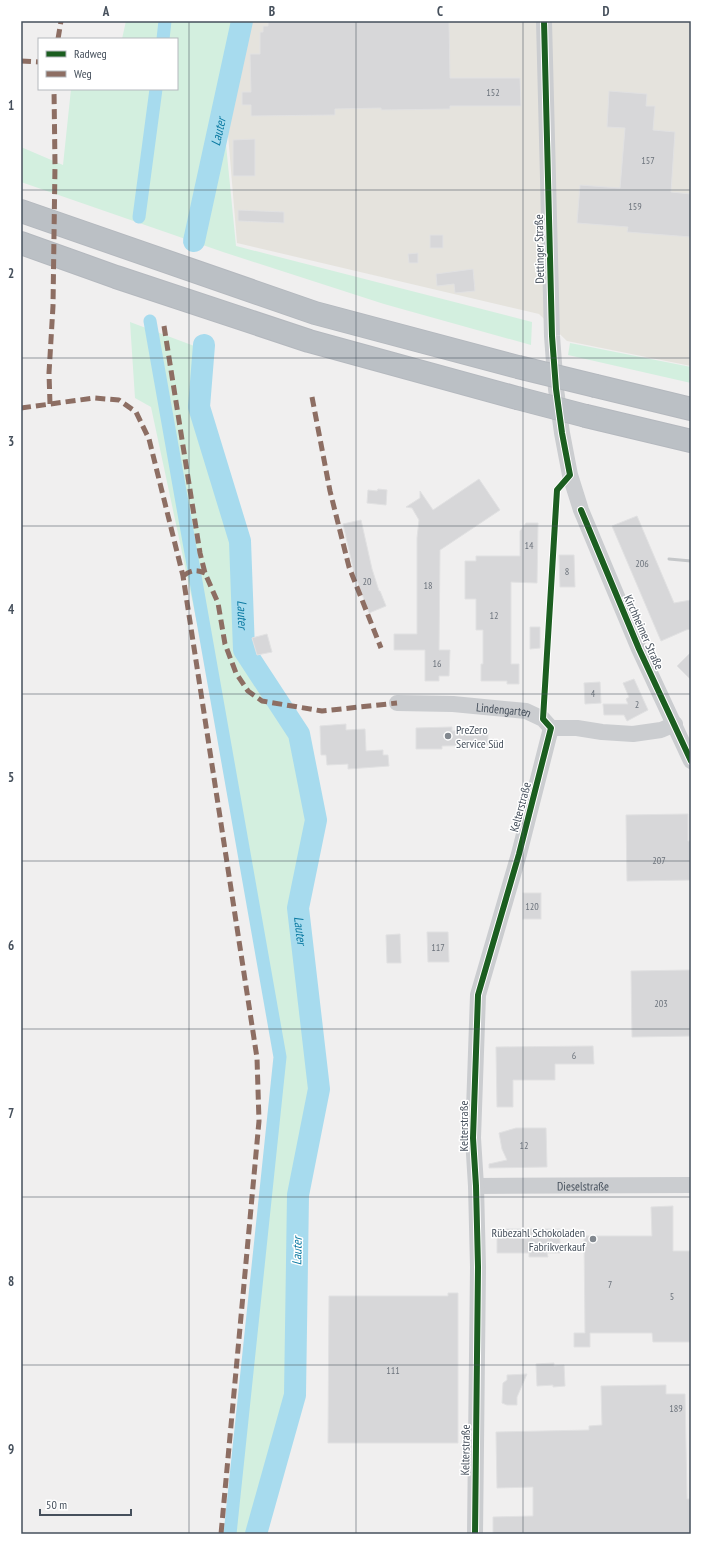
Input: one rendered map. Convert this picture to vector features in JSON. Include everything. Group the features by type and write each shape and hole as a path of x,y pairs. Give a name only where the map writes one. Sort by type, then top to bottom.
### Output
{"highway":[{"path":"21,211 315,313 518,367 691,409"},
{"path":"21,244 123,280 309,341 517,398 691,441"}],"street":[{"name":"Dettinger Straße","path":"544,21 552,336 556,389 562,433 569,468 581,510"},
{"name":"Kirchheimer Straße","path":"581,510 636,642 691,761"},
{"name":"Lindengarten","path":"397,704 453,704 526,711 542,718 551,728"},
{"path":"551,728 577,728 602,732 633,734 661,730 675,724"},
{"name":"Kelterstraße","path":"474,1534 478,1268 473,1138 478,995 519,854 551,728"},
{"name":"Dieselstraße","path":"476,1186 691,1185"}],"shaded area":[{"path":"250,21 691,21 691,366 567,341 539,314 237,243 227,122 228,96"}],"green space":[{"path":"126,21 243,21 221,94 236,246 532,322 531,345 384,304 223,252 21,182 21,147 63,165 71,90 178,90 178,38 122,38"},
{"path":"130,322 213,353 207,410 246,535 250,649 304,731 323,819 303,909 325,1088 301,1195 298,1401 261,1534 226,1534 275,1058 199,632 151,407 135,398"},
{"path":"570,343 691,367 691,383 568,355"}],"building":[{"path":"268,21 449,21 450,78 520,78 521,106 450,106 450,109 335,109 335,115 251,116 251,105 242,105 242,92 251,92 250,54 260,54 260,32 263,32 263,26 268,26"},
{"path":"609,91 647,94 646,106 655,106 653,130 675,132 671,192 691,194 691,237 627,232 628,227 577,223 580,185 620,188 625,128 607,127"},
{"path":"255,139 255,176 233,176 233,140"},
{"path":"238,210 284,212 284,223 238,221"},
{"path":"430,235 443,235 443,248 430,248"},
{"path":"418,253 418,263 409,263 408,254"},
{"path":"473,269 475,291 455,293 454,284 437,286 436,274"},
{"path":"479,479 500,510 440,550 439,650 450,650 449,676 439,676 439,681 425,681 425,650 394,650 394,634 417,634 417,538 419,520 412,508 406,507 420,498 420,491 433,510"},
{"path":"378,489 387,490 386,505 367,503 368,490 377,491"},
{"path":"637,516 674,603 691,600 691,629 661,641 612,526"},
{"path":"361,520 372,569 379,591 386,606 369,613 354,572 343,524"},
{"path":"526,523 538,523 537,583 511,582 511,664 519,664 519,684 507,684 507,681 481,681 481,664 483,664 483,630 476,630 476,599 465,599 465,561 476,561 476,556 520,556 520,531"},
{"path":"559,555 574,555 575,587 560,587"},
{"path":"530,627 540,627 540,648 530,649"},
{"path":"267,634 272,652 257,655 252,638"},
{"path":"691,652 691,680 677,666"},
{"path":"634,679 648,710 627,721 624,715 604,715 603,704 628,704 626,699 629,697 623,683"},
{"path":"600,682 601,703 585,704 584,683"},
{"path":"346,724 346,730 365,729 366,751 383,750 383,755 388,755 389,766 348,769 348,764 327,765 326,755 321,755 320,726"},
{"path":"452,727 452,731 488,730 488,745 442,746 442,749 416,749 416,728"},
{"path":"688,814 688,841 691,841 691,880 627,881 626,815"},
{"path":"523,893 541,893 541,919 523,919"},
{"path":"427,932 448,932 449,962 428,962"},
{"path":"400,934 401,963 387,963 386,935"},
{"path":"691,970 691,1036 632,1037 631,971"},
{"path":"593,1046 594,1064 555,1064 555,1080 513,1080 513,1107 497,1107 496,1047"},
{"path":"516,1128 546,1128 547,1167 489,1168 489,1164 507,1160 502,1149 499,1133"},
{"path":"673,1206 673,1251 691,1251 691,1342 653,1342 652,1333 590,1333 590,1347 574,1347 574,1333 585,1333 584,1236 652,1236 651,1207"},
{"path":"497,1229 560,1229 560,1253 547,1253 548,1257 529,1257 529,1253 497,1253"},
{"path":"448,1293 458,1293 458,1443 328,1443 329,1296 448,1296"},
{"path":"554,1363 554,1366 564,1365 565,1386 537,1386 536,1364"},
{"path":"527,1374 517,1397 517,1405 507,1405 502,1403 503,1383 507,1380 507,1375"},
{"path":"666,1385 666,1394 685,1394 687,1499 691,1499 691,1534 493,1534 493,1517 533,1516 533,1487 497,1488 496,1432 589,1430 589,1426 602,1425 601,1386"}],"waterway":[{"path":"163,38 165,21"},
{"name":"Lauter","path":"194,241 242,21"},
{"path":"139,217 156,90"},
{"path":"150,321 280,1057 230,1534"},
{"name":"Lauter","path":"204,345 199,407 240,541 244,650 299,734 316,820 298,908 319,1089 298,1195 295,1395 256,1534"}],"railway":[{"path":"669,559 691,561"}],"marked path":[{"path":"58,38 61,21"},
{"path":"21,61 38,62"},
{"path":"50,404 49,373 53,306 55,165 54,90"},
{"path":"164,326 200,553 205,573 218,603 225,644 236,673 248,691 262,701 322,711 397,703"},
{"path":"312,397 330,491 349,567 381,648"},
{"path":"21,408 94,398 119,400 136,412 149,439 183,576 257,1058 259,1121 221,1534"},
{"path":"183,576 194,571 205,573"}],"cycle path":[{"path":"475,1534 478,1267 473,1138 478,995 519,854 551,728 543,719 557,490 570,475 556,389 552,336 544,21"},
{"path":"581,510 639,649 691,761"}],"place":[{"name":"PreZero Service Süd","path":"448,736"},
{"name":"Rübezahl Schokoladen Fabrikverkauf","path":"593,1239"}]}
